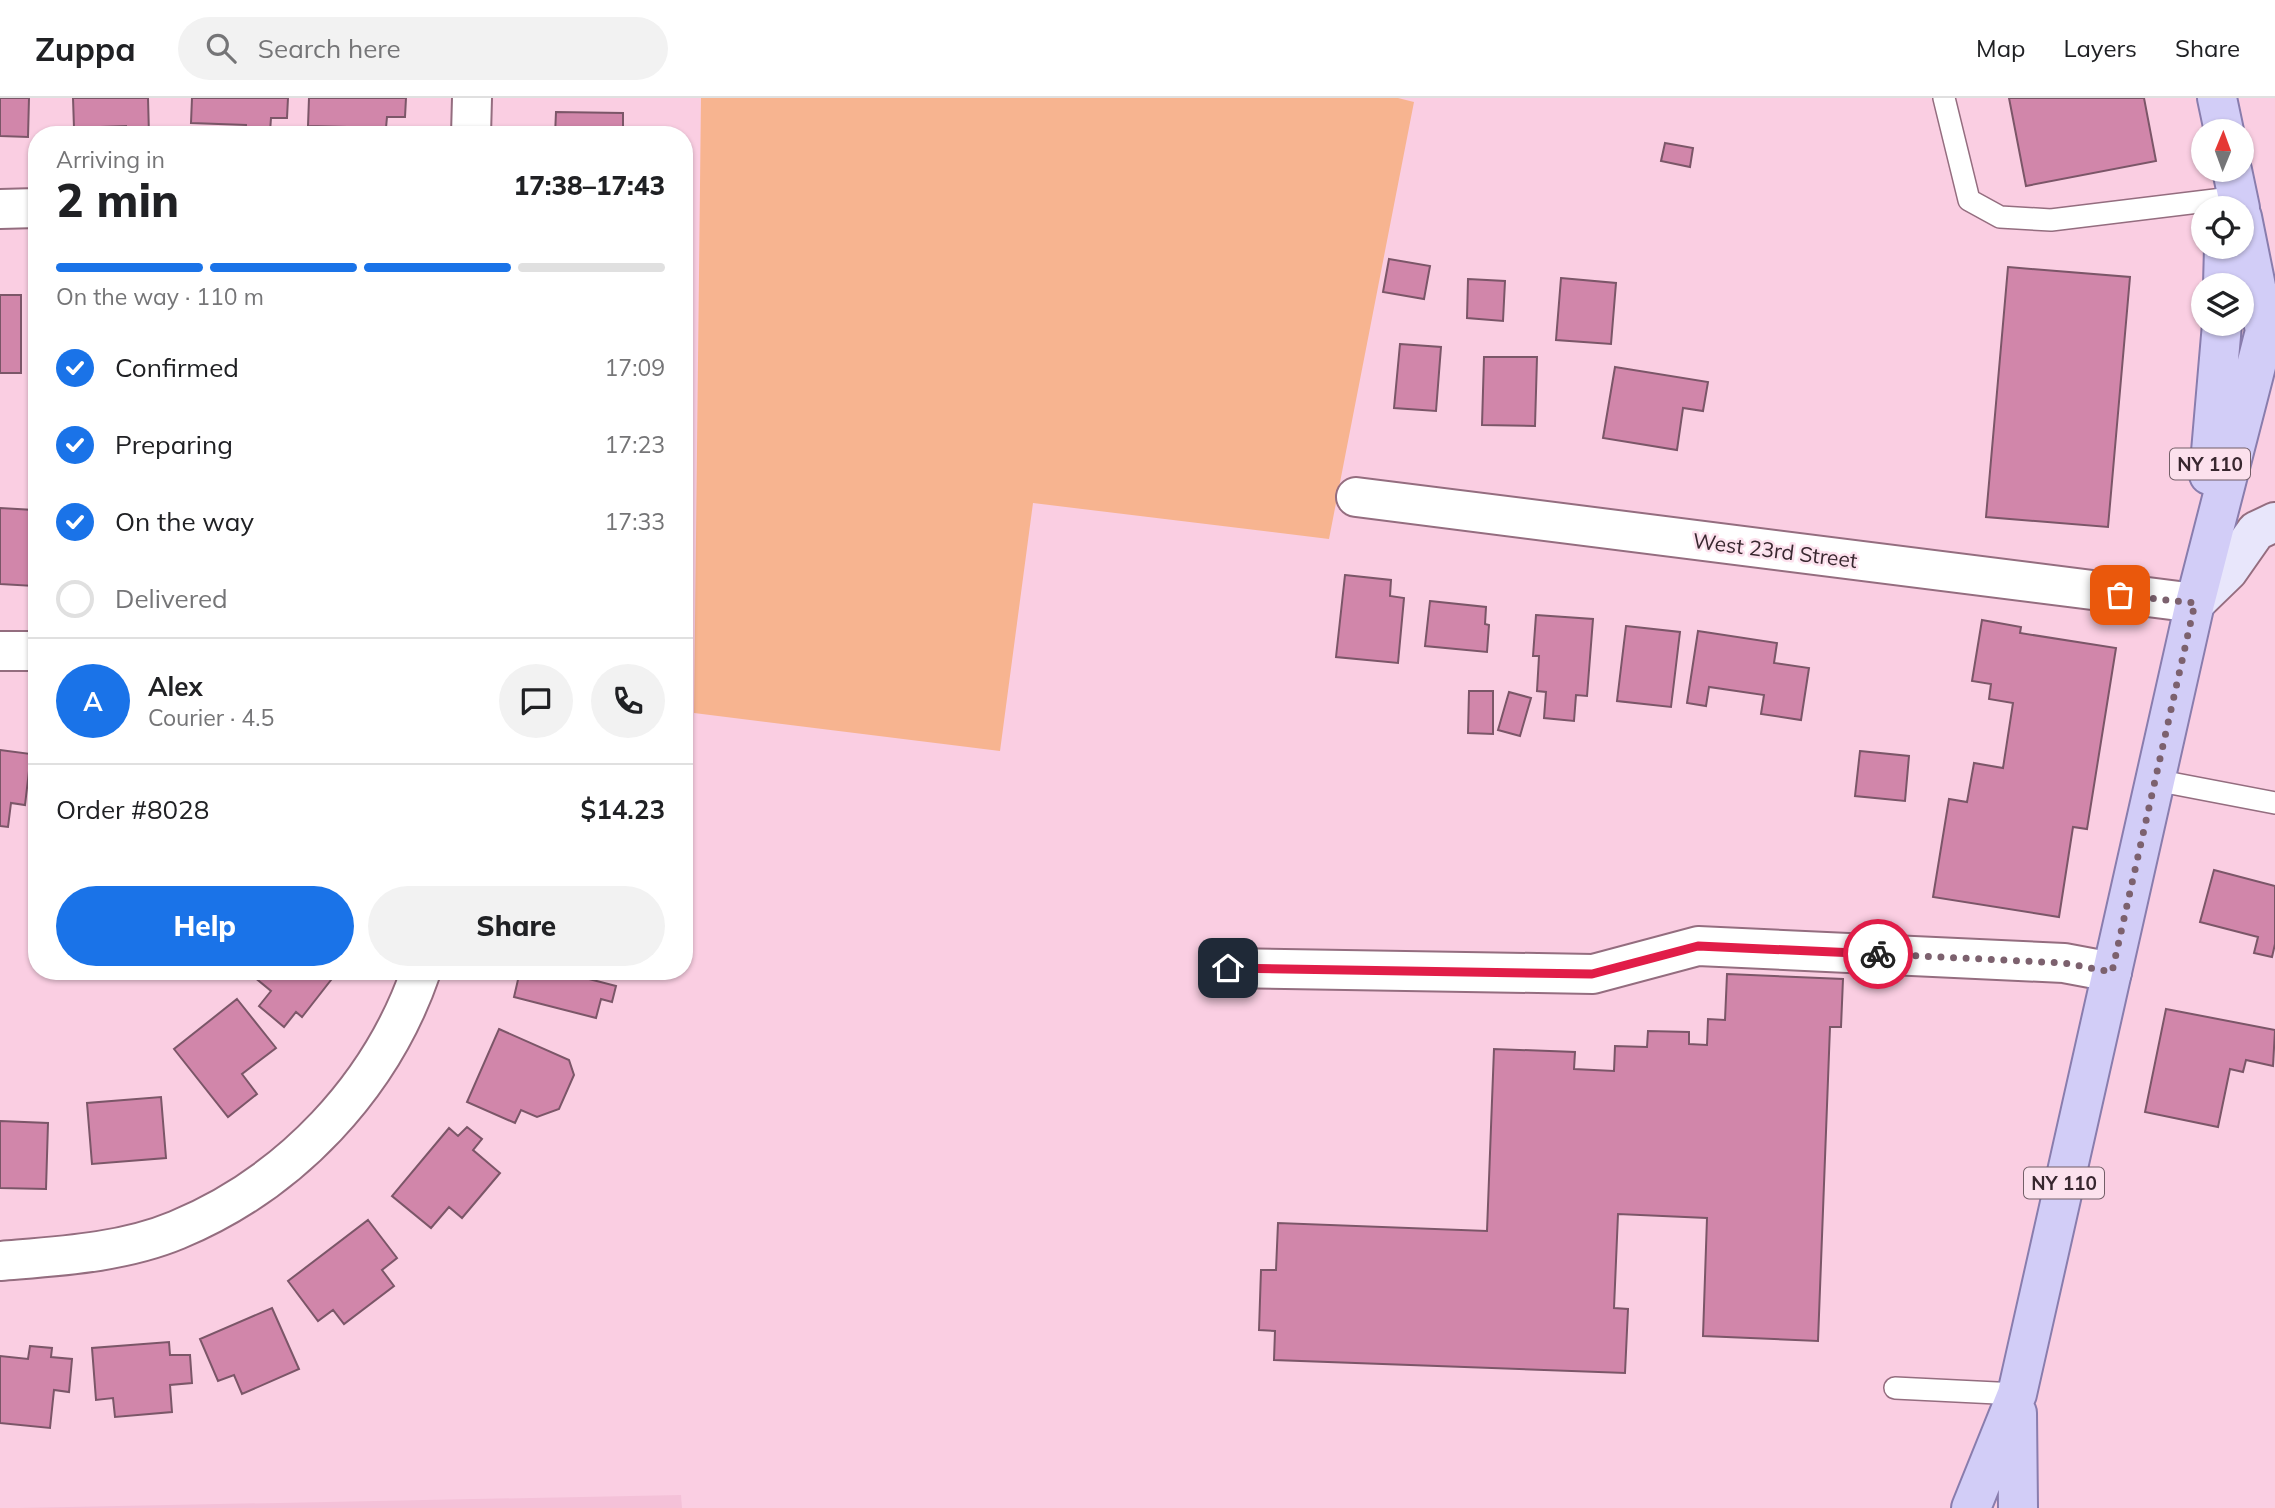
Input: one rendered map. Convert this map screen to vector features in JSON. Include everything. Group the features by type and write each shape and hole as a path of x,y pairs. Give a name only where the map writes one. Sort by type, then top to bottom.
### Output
{"main road":[{"path":"2216,98 2219,119"},
{"name":"NY 110","path":"1971,1508 2017,1394 2195,603 2270,347 2231,195"},
{"name":"NY 110","path":"2195,603 2221,336"},
{"name":"NY 110","path":"2017,1394 2018,1508"}],"street":[{"path":"471,126 472,98"},
{"path":"0,209 28,208"},
{"name":"West 23rd Street","path":"1356,497 2195,603"},
{"path":"2195,603 2228,571 2256,531 2275,522"},
{"path":"0,651 28,651"},
{"path":"1228,968 1592,974 1698,946 2064,963 2112,972"},
{"path":"0,1261 95,1252 176,1231 249,1194 300,1154 359,1090 410,1004 418,980"}],"lane":[{"path":"1944,98 1969,200 2000,217 2051,220 2231,195"},
{"path":"2155,780 2275,803"},
{"path":"1895,1388 2017,1394"}],"shaded area":[{"path":"701,98 1398,98 1414,102 1329,539 1033,503 1000,751 694,713"},
{"path":"681,1495 682,1508 19,1508"}],"building":[{"path":"0,98 29,98 28,137 0,136"},
{"path":"73,98 148,98 149,126 74,126"},
{"path":"192,98 288,98 287,118 271,118 270,126 191,123"},
{"path":"309,98 406,98 405,117 387,117 386,126 308,126"},
{"path":"2009,98 2144,98 2156,161 2026,186"},
{"path":"556,112 623,113 623,126 555,126"},
{"path":"1665,143 1693,148 1690,167 1661,161"},
{"path":"1389,259 1430,266 1424,299 1383,292"},
{"path":"2008,267 2130,277 2108,527 1986,517"},
{"path":"1561,278 1616,283 1611,344 1556,340"},
{"path":"1468,279 1505,281 1503,321 1467,318"},
{"path":"0,295 21,295 21,373 0,373"},
{"path":"1400,344 1441,347 1436,411 1394,408"},
{"path":"1484,357 1537,357 1535,426 1482,425"},
{"path":"1615,367 1708,382 1703,411 1683,408 1677,450 1603,438"},
{"path":"0,508 28,510 28,586 0,584"},
{"path":"1345,575 1391,580 1390,596 1404,598 1398,663 1336,657"},
{"path":"1430,601 1486,607 1485,624 1489,625 1487,652 1425,646"},
{"path":"1536,615 1593,619 1587,696 1576,695 1574,721 1544,718 1546,692 1537,691 1539,656 1533,656"},
{"path":"1982,620 2021,627 2020,633 2116,648 2087,829 2073,827 2059,917 1933,897 1949,799 1967,802 1974,763 2003,768 2013,703 1989,699 1991,684 1972,681"},
{"path":"1626,626 1680,632 1671,707 1617,701"},
{"path":"1698,631 1777,643 1774,663 1809,668 1801,720 1761,714 1764,695 1709,687 1706,706 1687,703"},
{"path":"1469,691 1493,691 1493,734 1468,733"},
{"path":"1509,692 1531,698 1520,736 1498,730"},
{"path":"0,750 28,754 25,805 11,803 8,827 0,826"},
{"path":"1860,751 1909,756 1905,801 1855,796"},
{"path":"2214,870 2275,886 2275,944 2272,957 2254,953 2258,937 2200,922"},
{"path":"1727,974 1843,979 1841,1027 1830,1027 1818,1341 1703,1336 1707,1218 1618,1214 1614,1308 1628,1309 1625,1373 1274,1360 1275,1331 1259,1330 1261,1270 1276,1270 1278,1223 1487,1231 1494,1049 1575,1052 1574,1069 1614,1071 1615,1046 1647,1047 1648,1031 1689,1032 1689,1044 1707,1045 1708,1019 1725,1020"},
{"path":"258,980 331,980 302,1017 296,1012 284,1027 259,1006 271,991"},
{"path":"518,980 593,980 616,986 612,1002 601,999 596,1018 514,997"},
{"path":"237,999 276,1048 242,1074 257,1094 228,1117 174,1049"},
{"path":"2166,1009 2275,1030 2273,1066 2246,1060 2243,1072 2230,1069 2218,1127 2145,1112"},
{"path":"499,1029 569,1060 574,1075 559,1109 537,1117 521,1110 515,1123 467,1102"},
{"path":"161,1097 166,1158 92,1164 87,1103"},
{"path":"0,1121 48,1123 46,1189 0,1188"},
{"path":"467,1127 482,1139 473,1150 500,1173 462,1218 449,1207 431,1228 392,1196 449,1128 458,1136"},
{"path":"368,1220 397,1258 382,1270 394,1286 344,1324 333,1310 318,1321 288,1281"},
{"path":"272,1308 299,1369 242,1394 234,1375 218,1381 200,1339"},
{"path":"169,1342 170,1355 190,1355 192,1383 170,1385 172,1412 115,1417 113,1398 96,1400 92,1348"},
{"path":"30,1346 52,1348 51,1357 72,1359 69,1392 54,1390 50,1428 0,1423 0,1356 28,1359"}],"way so far":[{"path":"1878,954 2064,963 2112,972 2195,603 2120,595"}],"route":[{"path":"1228,968 1592,974 1698,946 1878,954"}]}
